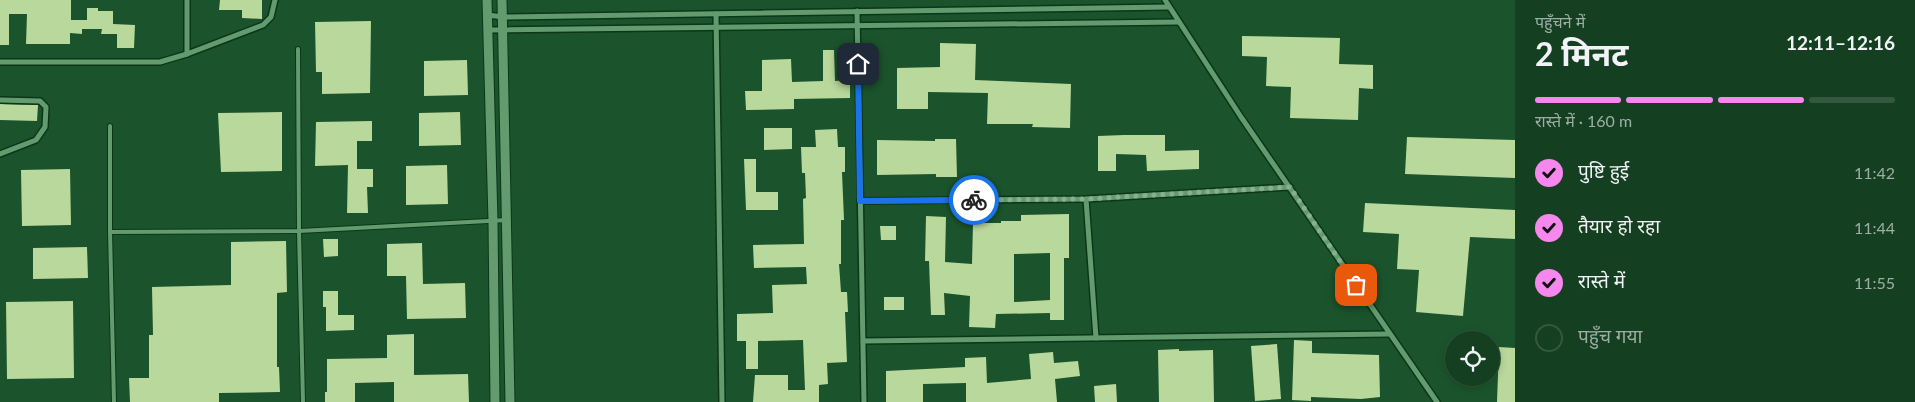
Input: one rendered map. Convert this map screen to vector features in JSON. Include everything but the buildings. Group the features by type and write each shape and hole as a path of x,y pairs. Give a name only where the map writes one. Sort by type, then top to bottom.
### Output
{"street":[{"path":"187,0 187,54"},
{"path":"0,62 160,62 187,54 263,25 270,16 275,0"},
{"path":"487,0 486,30 494,221 496,402"},
{"path":"502,0 504,17 510,402"},
{"path":"1165,0 1241,117 1437,402"},
{"path":"487,15 504,17 1169,7"},
{"path":"857,11 864,402"},
{"path":"716,14 722,402"},
{"path":"486,30 1179,22"},
{"path":"0,100 40,101 46,107 46,127 36,140 0,154"},
{"path":"860,201 1086,199 1290,187"},
{"path":"1086,199 1096,338"},
{"path":"863,341 1390,334"}],"lane":[{"path":"298,49 299,230 303,402"},
{"path":"110,126 110,232 114,402"},
{"path":"110,232 299,230 507,220"}],"way so far":[{"path":"974,200 1086,199 1290,187 1356,285"}],"route":[{"path":"858,64 860,201 974,200"}]}
